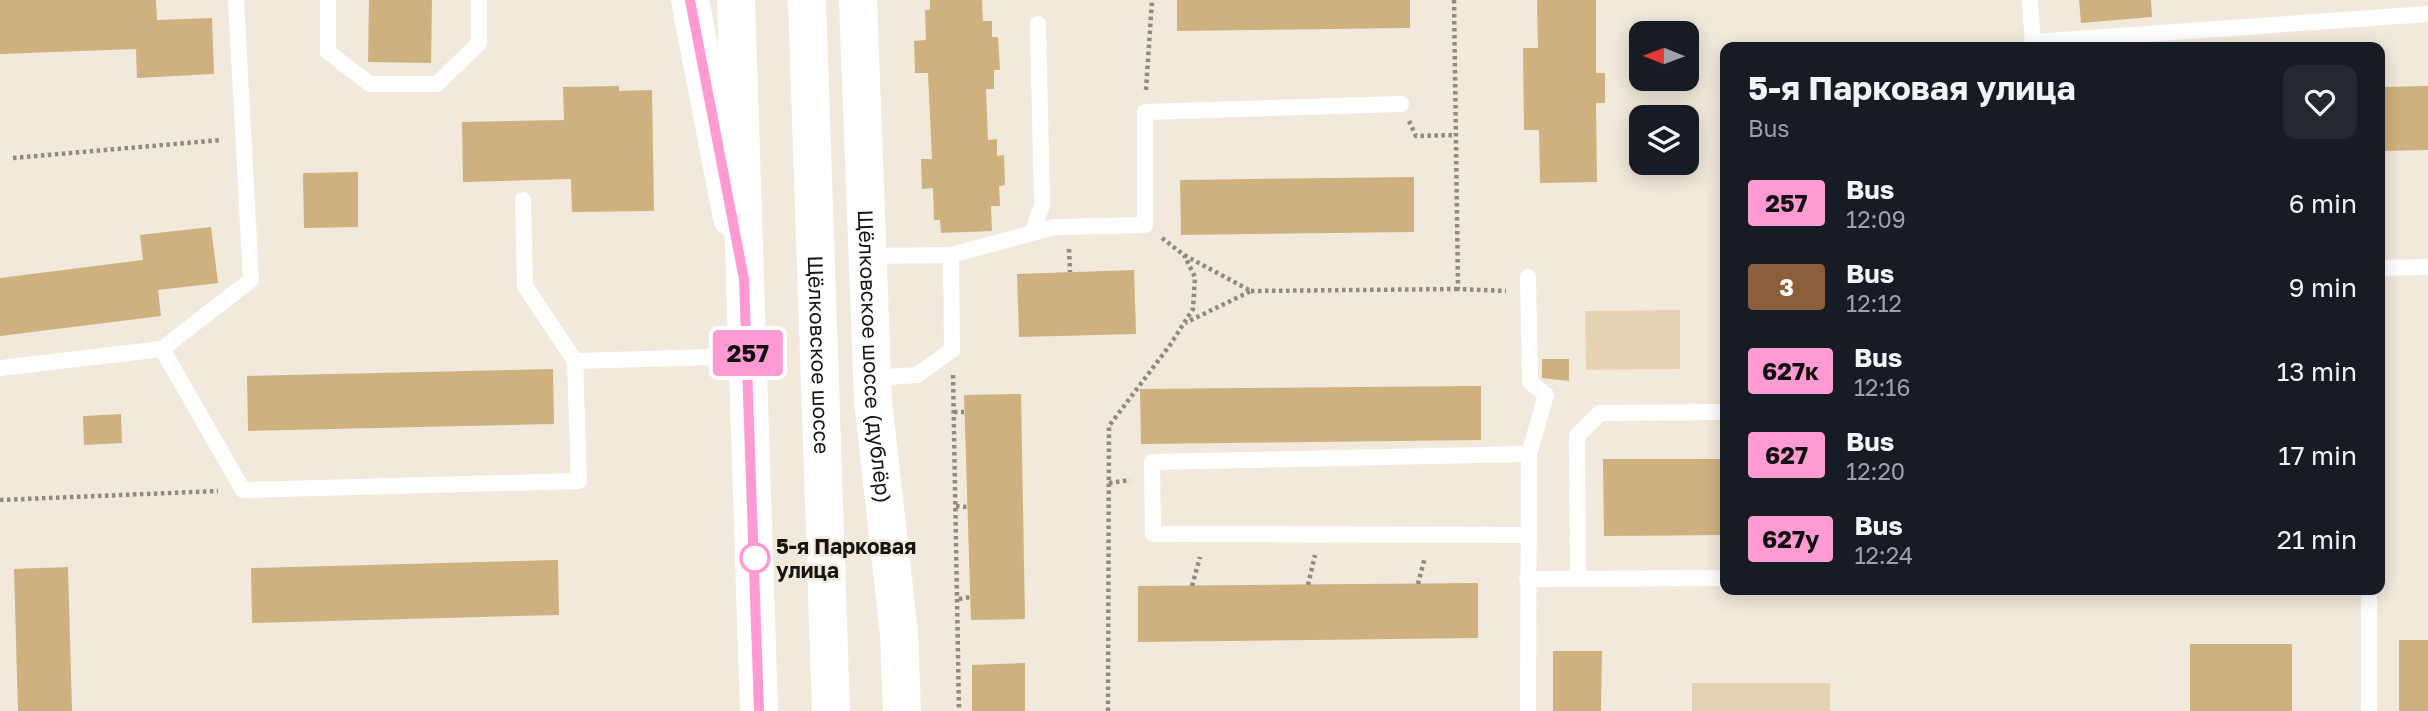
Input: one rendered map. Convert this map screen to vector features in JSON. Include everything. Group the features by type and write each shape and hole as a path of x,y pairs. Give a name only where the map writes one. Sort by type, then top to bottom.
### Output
{"main road":[{"path":"690,0 744,279"},
{"path":"736,0 760,711"},
{"name":"Щёлковское шоссе","path":"807,0 831,711"},
{"name":"Щёлковское шоссе (дублёр)","path":"858,0 872,378 900,633 902,711"}],"lane":[{"path":"0,368 162,349 251,280 236,0"},
{"path":"328,0 328,52 369,84 437,84 479,43 479,0"},
{"path":"2029,0 2033,42"},
{"path":"2059,42 2428,14"},
{"path":"1033,231 1042,205 1038,23"},
{"path":"866,256 951,255 1055,227 1145,225 1145,112 1401,104"},
{"path":"162,349 243,490 579,481 575,361 525,286 523,200"},
{"path":"872,378 917,375 952,350 951,255"},
{"path":"2385,268 2428,267"},
{"path":"1528,285 1530,382 1546,395 1529,454 1528,711"},
{"path":"575,361 748,356"},
{"path":"1578,579 1577,436 1600,413 1720,412"},
{"path":"1529,454 1152,462 1153,534 1529,535"},
{"path":"1527,579 1720,578"},
{"path":"2369,595 2369,711"}],"path":[{"path":"1145,112 1152,0"},
{"path":"1454,0 1458,289"},
{"path":"1416,136 1455,135"},
{"path":"13,158 243,138"},
{"path":"1108,711 1109,426 1185,323 1196,293 1195,277 1184,255 1251,291"},
{"path":"1185,323 1251,291 1458,289 1528,285"},
{"path":"952,350 959,599 959,711"},
{"path":"954,412 964,412"},
{"path":"0,500 243,490"},
{"path":"956,506 967,507"},
{"path":"1192,586 1206,534"},
{"path":"1308,585 1321,535"},
{"path":"959,599 970,597"}],"shaded area":[{"path":"1680,310 1680,369 1586,370 1585,311"},
{"path":"1692,683 1830,683 1830,711 1692,711"}],"building":[{"path":"0,0 156,0 157,20 212,18 214,74 137,78 136,49 0,54"},
{"path":"369,0 432,0 431,63 368,62"},
{"path":"930,0 982,0 983,21 992,21 992,37 998,37 1000,70 994,70 994,89 986,89 988,140 997,139 997,156 1004,155 1005,185 999,186 1000,206 991,206 992,231 941,233 940,220 934,220 933,188 922,189 921,159 932,159 928,73 915,73 914,41 926,40 925,10 930,10"},
{"path":"1177,0 1410,0 1410,28 1177,31"},
{"path":"1537,0 1596,0 1596,73 1605,73 1605,103 1596,103 1597,182 1540,183 1539,130 1524,130 1523,48 1538,48"},
{"path":"2079,0 2151,0 2152,17 2081,23"},
{"path":"619,86 619,91 652,90 654,211 572,212 571,179 463,182 462,122 564,120 563,87"},
{"path":"2428,86 2428,150 2385,151 2385,87"},
{"path":"358,172 358,227 304,228 303,173"},
{"path":"1414,177 1414,232 1181,235 1180,180"},
{"path":"211,227 218,283 158,290 161,316 0,336 0,278 143,260 140,235"},
{"path":"1134,270 1136,334 1019,337 1017,274"},
{"path":"1542,359 1569,359 1569,381 1542,378"},
{"path":"553,369 554,424 248,431 247,376"},
{"path":"1481,386 1481,440 1141,444 1140,389"},
{"path":"1021,394 1025,619 971,620 964,395"},
{"path":"121,414 122,443 84,445 83,416"},
{"path":"1603,459 1720,459 1720,535 1604,536"},
{"path":"558,560 559,615 252,623 251,568"},
{"path":"68,567 72,711 18,711 14,569"},
{"path":"1478,583 1478,638 1138,642 1138,586"},
{"path":"2399,640 2428,640 2428,711 2399,711"},
{"path":"2190,644 2292,644 2292,711 2190,711"},
{"path":"1553,651 1602,651 1601,711 1553,711"},
{"path":"1025,663 1025,711 972,711 972,665"}],"bus line":[{"name":"257","path":"690,0 744,279 759,711"}],"place":[{"name":"5-я Парковая улица","path":"755,558"}]}
